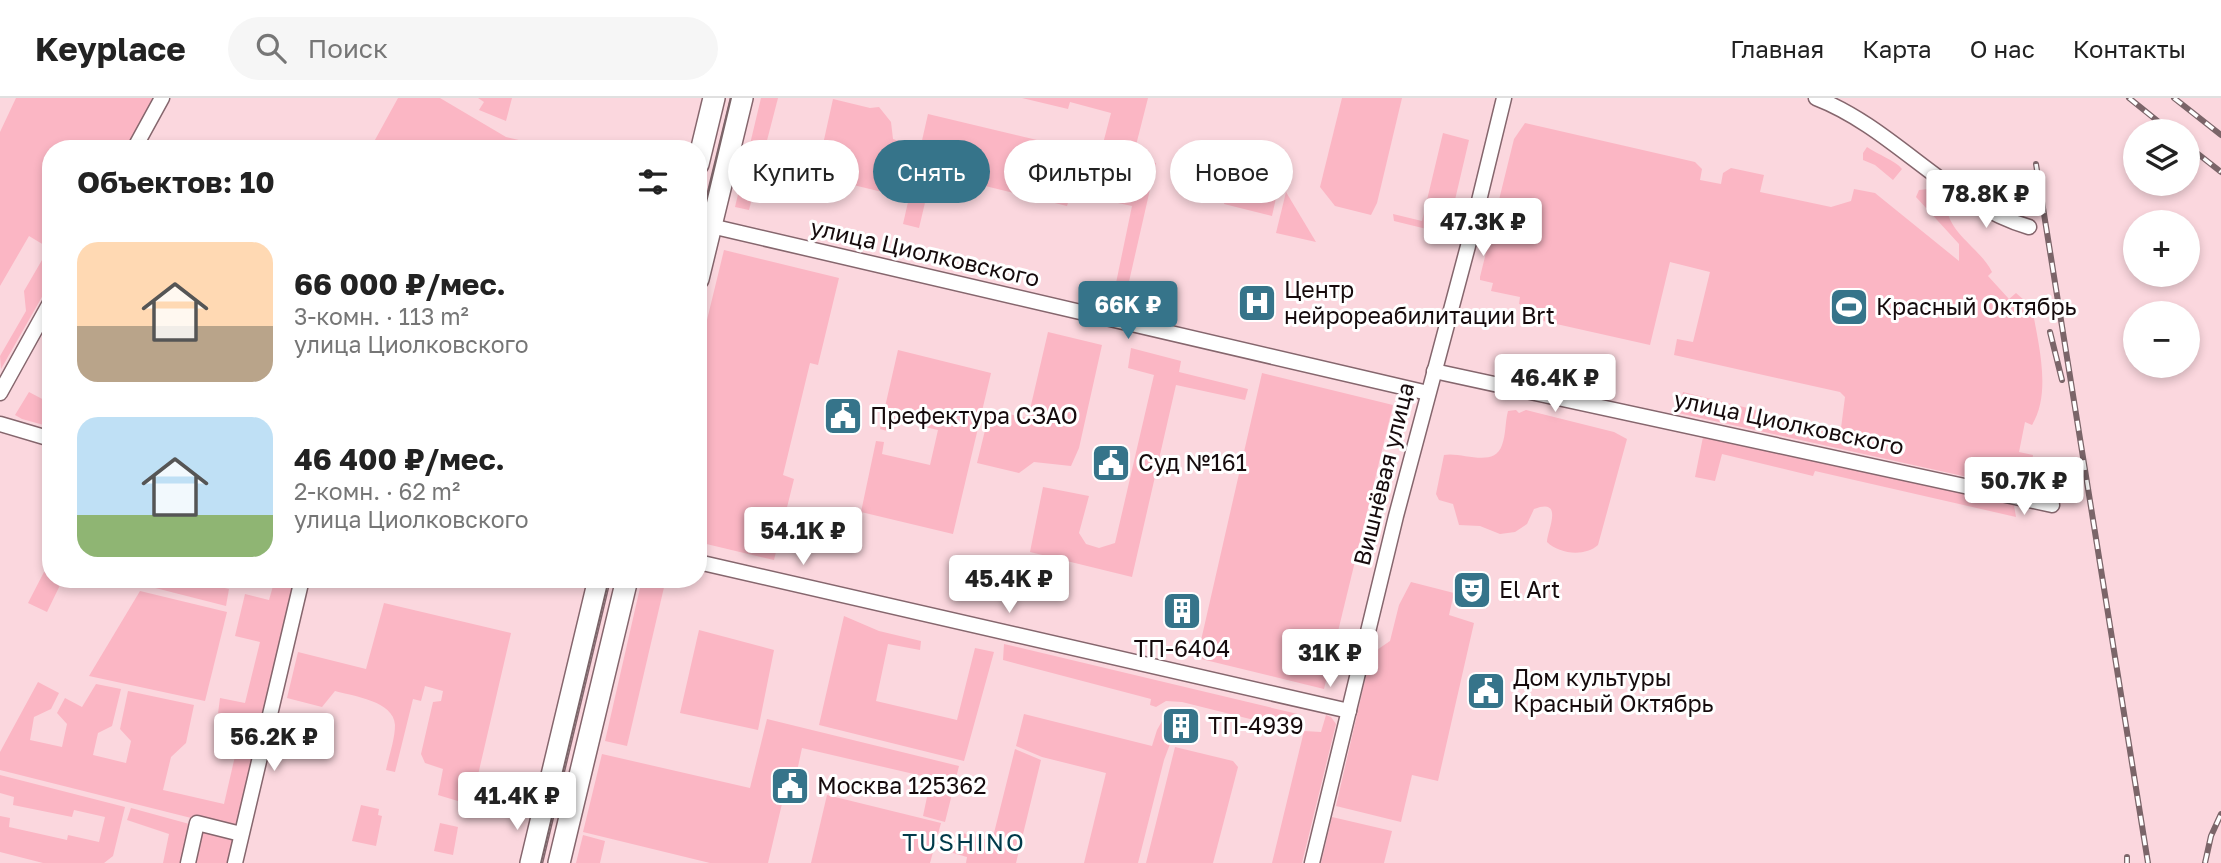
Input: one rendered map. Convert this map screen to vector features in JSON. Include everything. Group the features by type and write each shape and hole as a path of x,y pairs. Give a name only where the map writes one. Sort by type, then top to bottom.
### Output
{"main road":[{"path":"704,140 715,98"},
{"path":"707,214 741,98"},
{"path":"531,863 597,588"},
{"path":"559,863 619,588"}],"street":[{"path":"139,140 162,98"},
{"name":"Вишнёвая улица","path":"1312,863 1504,98"},
{"path":"1816,98 1871,129 1994,215 2029,227"},
{"name":"улица Циолковского","path":"707,225 1428,393"},
{"path":"0,393 42,318"},
{"name":"улица Циолковского","path":"1434,371 2052,505"},
{"path":"0,424 42,436"},
{"path":"707,564 1349,711"},
{"path":"234,863 300,588"},
{"path":"188,863 197,823 242,834"}],"shaded area":[{"path":"16,98 153,98 130,140 42,140 42,244 29,236 0,286 0,132"},
{"path":"398,98 440,98 506,137 519,140 375,140"},
{"path":"478,98 512,98 506,121 479,110 484,102"},
{"path":"761,98 778,98 767,140 751,140"},
{"path":"1022,98 1148,98 1137,140 1104,140 1111,113 1070,102 1068,109"},
{"path":"1342,98 1402,98 1377,203 1371,215 1335,206 1320,187"},
{"path":"833,99 870,108 879,107 891,122 893,139 896,140 873,140 873,190 859,186 859,140 824,140"},
{"path":"928,114 1037,140 1004,140 1004,191 990,187 990,140 922,140"},
{"name":"Красный Октябрь","path":"1525,123 1695,162 1702,169 1700,180 1721,184 1723,173 1731,168 1764,175 1760,192 1831,207 1851,201 1854,189 1875,193 1959,261 1959,244 1916,197 1919,190 1928,189 1947,206 1952,224 1987,264 1992,272 1988,276 2009,299 2016,293 2032,307 2040,351 2042,383 2038,412 2032,425 2025,422 2019,452 2033,455 2028,485 2017,488 1678,413 1683,392 1832,429 1830,438 1850,442 1840,436 1845,397 1840,392 1674,355 1677,339 1693,342 1710,272 1670,262 1650,345 1543,321 1545,310 1519,304 1520,297 1491,291 1493,283 1480,280 1480,277 1514,139"},
{"path":"1443,133 1469,140 1447,234 1394,221 1393,214 1422,221"},
{"path":"1867,147 1902,169 1893,180 1875,165 1863,160"},
{"path":"736,203 751,203 749,210 735,207"},
{"path":"908,203 925,203 919,228 903,224"},
{"path":"1118,203 1147,203 1128,286 1116,283 1132,206"},
{"path":"1224,203 1275,203 1272,216"},
{"path":"1283,203 1293,203 1316,242 1276,233"},
{"path":"724,250 839,278 818,365 810,363 783,475 794,479 774,560 707,544 707,320"},
{"path":"42,260 42,297 1,369 0,356 26,311 24,291"},
{"path":"1048,332 1102,345 1079,448 1071,466 1034,462 1019,473 977,463 990,410 1028,418"},
{"path":"1131,348 1181,361 1179,372 1248,389 1245,400 1176,385 1132,577 1030,552 1043,487 1089,496 1079,533 1086,544 1099,548 1115,543 1154,375 1128,368"},
{"path":"898,350 991,373 953,534 861,512 876,441 884,442 882,454 930,465 938,430 890,419 887,431 880,429"},
{"path":"1262,373 1393,405 1324,689 1197,658"},
{"path":"29,392 42,399 42,425 15,415"},
{"path":"1516,410 1519,413 1526,410 1614,432 1627,439 1598,545 1593,549 1565,551 1547,542 1552,517 1549,508 1534,509 1527,524 1515,532 1500,534 1480,526 1459,525 1453,504 1439,500 1436,494 1444,455 1476,458 1492,456 1502,445 1508,411"},
{"path":"1704,432 2013,499 2016,517 1815,471 1813,476 1722,454 1715,481 1695,477"},
{"path":"42,576 42,588 59,588 47,612 28,603"},
{"path":"1411,582 1454,593 1449,615 1474,623 1438,781 1412,775 1401,822 1336,806 1371,654 1390,641 1399,605"},
{"path":"155,588 229,589 226,606"},
{"path":"272,588 296,588 239,830 0,770 0,752 38,682 59,693 51,709 34,717 30,740 62,747 67,724 57,713 65,698 82,707 96,684 121,689 112,726 98,733 93,755 126,763 131,741 120,729 128,691 194,705 186,743 171,757 163,790 224,804 238,743 215,737 220,698 245,703 260,642 235,636 245,594 269,600"},
{"path":"640,588 664,588 627,746 605,741"},
{"path":"140,591 227,612 205,701 89,676"},
{"path":"384,603 511,633 471,805 438,795 443,769 425,763 421,754 433,702 441,701 443,691 425,686 421,701 413,699 395,772 386,770 395,725 388,710 371,701 335,691 322,707 287,698 298,652 366,669"},
{"path":"844,616 879,631 921,641 920,650 888,644 876,701 957,720 975,648 994,652 964,761 819,725"},
{"path":"699,630 774,650 758,730 680,713"},
{"path":"1004,644 1302,715 1298,731 1182,702 1166,701 1156,707 1150,705 1151,699 1003,660"},
{"path":"1024,714 1152,746 1166,714 1169,716 1164,734 1170,744 1138,863 1084,863 1106,773 1042,757 1016,746"},
{"path":"1326,715 1336,724 1302,863 1272,863 1304,731 1321,732"},
{"path":"767,719 959,766 945,822 923,816 931,778 802,748 796,776 789,774 768,863 710,863 583,832 602,754 750,788"},
{"path":"1175,747 1233,761 1238,767 1213,863 1146,863"},
{"path":"1015,749 1041,760 1016,863 966,863 967,857 953,853 959,832 992,841"},
{"path":"0,775 125,807 113,856 104,863 43,863 0,852 0,816 10,818 9,827 67,840 68,835 99,842 105,817 74,810 72,817 13,805 14,797 0,793"},
{"path":"827,795 941,823 930,863 811,863"},
{"path":"361,805 379,809 378,815 382,816 376,846 352,841"},
{"path":"131,808 193,825 184,863 163,863 169,834 127,820"},
{"path":"1332,817 1392,831 1384,863 1321,863"},
{"path":"440,823 458,827 453,855 434,851"},
{"path":"200,827 238,837 232,863 191,863"},
{"path":"583,835 605,841 600,863 576,863"}],"tram line":[{"path":"707,198 731,98"},
{"path":"541,863 607,588"}],"railway":[{"path":"2129,98 2155,119"},
{"path":"2174,98 2221,135"},
{"path":"2200,155 2221,172"},
{"path":"2036,164 2148,863"},
{"path":"2050,332 2062,380"},
{"path":"2205,863 2211,836 2221,814"},
{"path":"2127,857 2127,863"}],"place":[{"name":"Центр нейрореабилитации Brt","path":"1257,303"},
{"name":"Красный Октябрь","path":"1849,307"},
{"name":"Префектура СЗАО","path":"843,416"},
{"name":"Суд №161","path":"1111,463"},
{"name":"El Art","path":"1472,590"},
{"name":"ТП-6404","path":"1182,611"},
{"name":"Дом культуры Красный Октябрь","path":"1486,691"},
{"name":"ТП-4939","path":"1181,726"},
{"name":"Москва 125362","path":"790,786"}],"district":[{"name":"TUSHINO","path":"964,843"}]}
